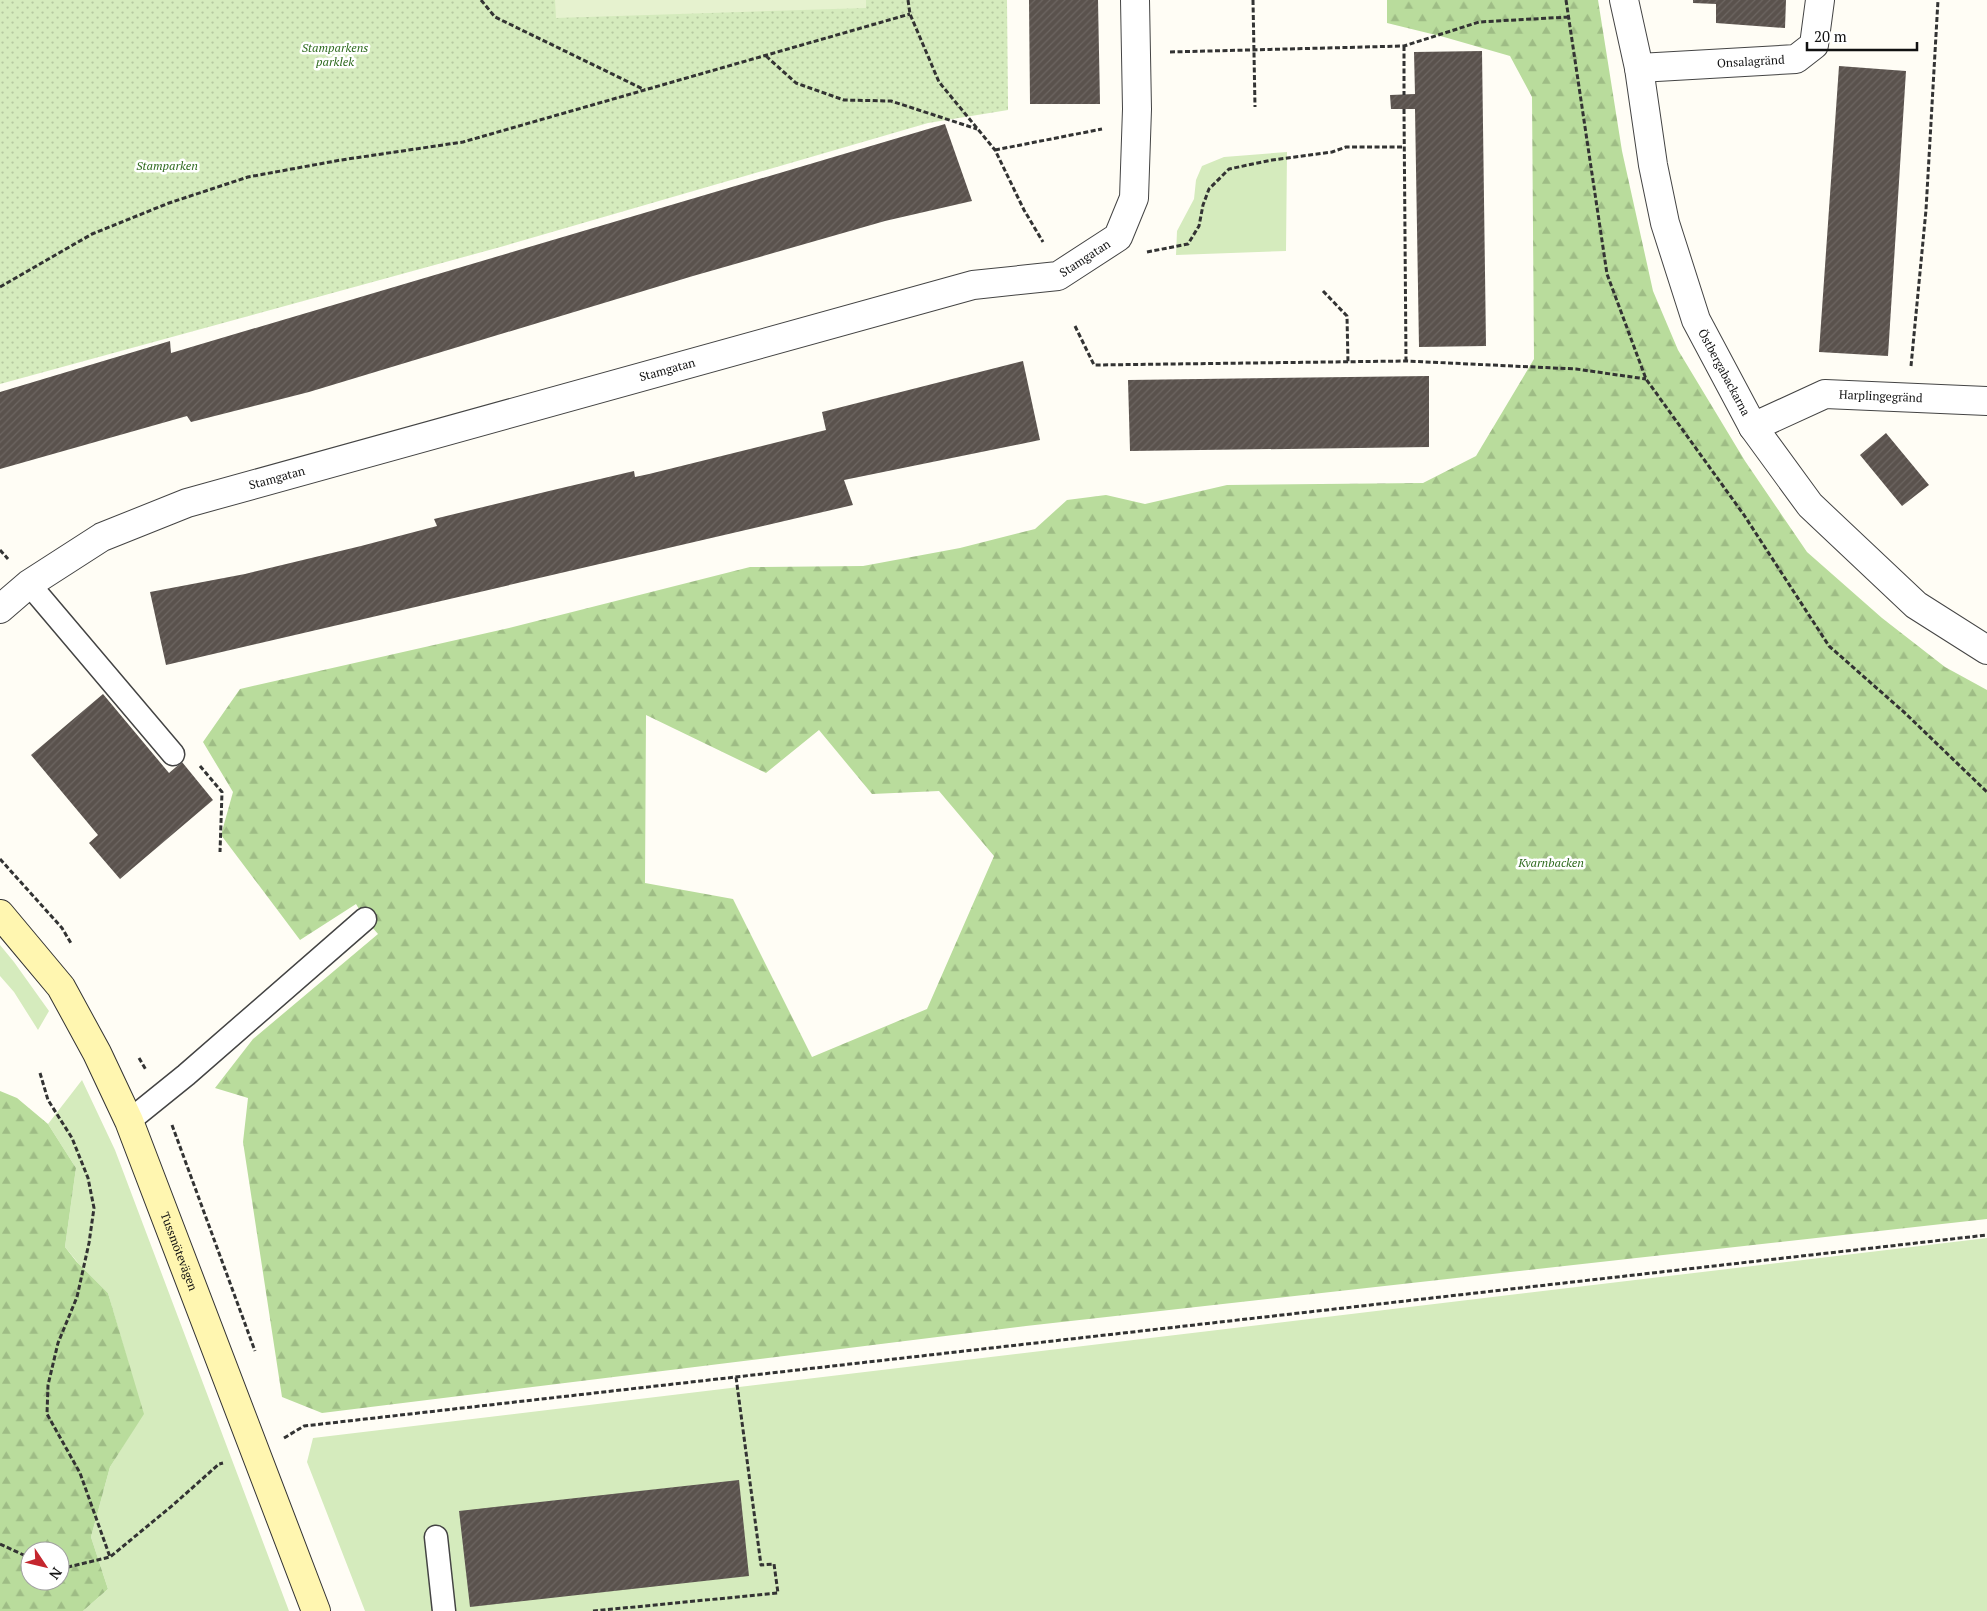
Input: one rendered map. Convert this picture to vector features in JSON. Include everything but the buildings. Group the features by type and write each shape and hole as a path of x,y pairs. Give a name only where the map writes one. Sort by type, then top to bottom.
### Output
{"street":[{"name":"Stamgatan","path":"0,608 29,584 102,537 187,503 973,285 1058,276 1118,237 1134,198 1137,109 1135,0"},
{"name":"Östbergabackarna","path":"1624,0 1639,68 1653,165 1665,223 1696,320 1753,427 1810,505 1916,604 1987,650"},
{"name":"Onsalagränd","path":"1639,68 1796,59 1814,45 1820,0"},
{"name":"Harplingegränd","path":"1753,427 1825,394 1987,402"},
{"name":"Tussmötevägen","path":"0,914 61,987 97,1052 129,1121 316,1611"}],"lane":[{"path":"29,584 173,754"},
{"path":"129,1121 186,1075 365,919"},
{"path":"436,1537 444,1611"}],"path":[{"path":"481,0 495,17 645,90"},
{"path":"908,0 910,14 939,82 995,150 1024,210 1043,242"},
{"path":"1254,0 1255,106"},
{"path":"1911,367 1926,210 1938,0"},
{"path":"0,287 92,234 169,203 248,177 341,160 463,142 910,14"},
{"path":"1161,52 1404,46 1479,22 1568,17"},
{"path":"1404,46 1404,95"},
{"path":"765,56 796,83 844,100 891,102 978,130"},
{"path":"1404,109 1406,360"},
{"path":"995,150 1110,128"},
{"path":"1141,254 1188,244 1199,226 1203,205 1209,189 1229,169 1272,160 1332,152 1346,147 1404,147"},
{"path":"1323,290 1347,316 1348,363"},
{"path":"1076,326 1094,365 1348,363 1406,360 1576,369 1646,379"},
{"path":"220,852 222,792"},
{"path":"40,1073 48,1100 72,1138 88,1178 94,1208 77,1297 58,1343 48,1385 46,1414 80,1473 110,1557"},
{"path":"287,1437 304,1426 1987,1235"},
{"path":"593,1611 778,1593 774,1564 761,1565 736,1377"},
{"path":"70,1567 110,1557 219,1464"},
{"path":"0,1544 20,1553"}],"green space":[{"name":"Stamparken","path":"0,0 1007,0 1008,110 928,123 504,246 0,384"},
{"path":"555,0 866,0 866,8 556,18"},
{"name":"Kvarnbacken","path":"1387,0 1598,0 1622,151 1653,291 1678,350 1745,461 1807,552 1882,618 1945,667 1987,690 1987,1219 1026,1326 322,1413 282,1397 243,1142 248,1098 215,1088 253,1039 378,934 365,919 356,904 300,940 221,835 233,792 203,742 240,689 509,628 750,567 863,566 960,548 1035,529 1067,500 1106,495 1145,504 1227,485 1423,483 1476,456 1534,359 1532,97 1510,56 1387,23","holes":["646,715 766,773 819,730 872,794 939,791 994,856 927,1009 812,1057 733,899 645,883"]},
{"path":"1287,152 1286,251 1176,255 1177,231 1194,199 1196,180 1202,166 1224,157"},
{"path":"0,945 49,1011 38,1030 14,992 0,976"},
{"path":"82,1080 115,1150 289,1611 83,1611 108,1589 91,1537 110,1467 143,1414 108,1293 65,1247 76,1168 48,1124"},
{"path":"0,1091 17,1098 48,1124 76,1168 65,1247 76,1261 108,1293 144,1414 110,1467 91,1537 108,1589 83,1611 0,1611"},
{"path":"1987,1238 1987,1611 365,1611 307,1462 313,1438"}],"park label":[{"name":"Stamparkens parklek","path":"335,55"}]}
